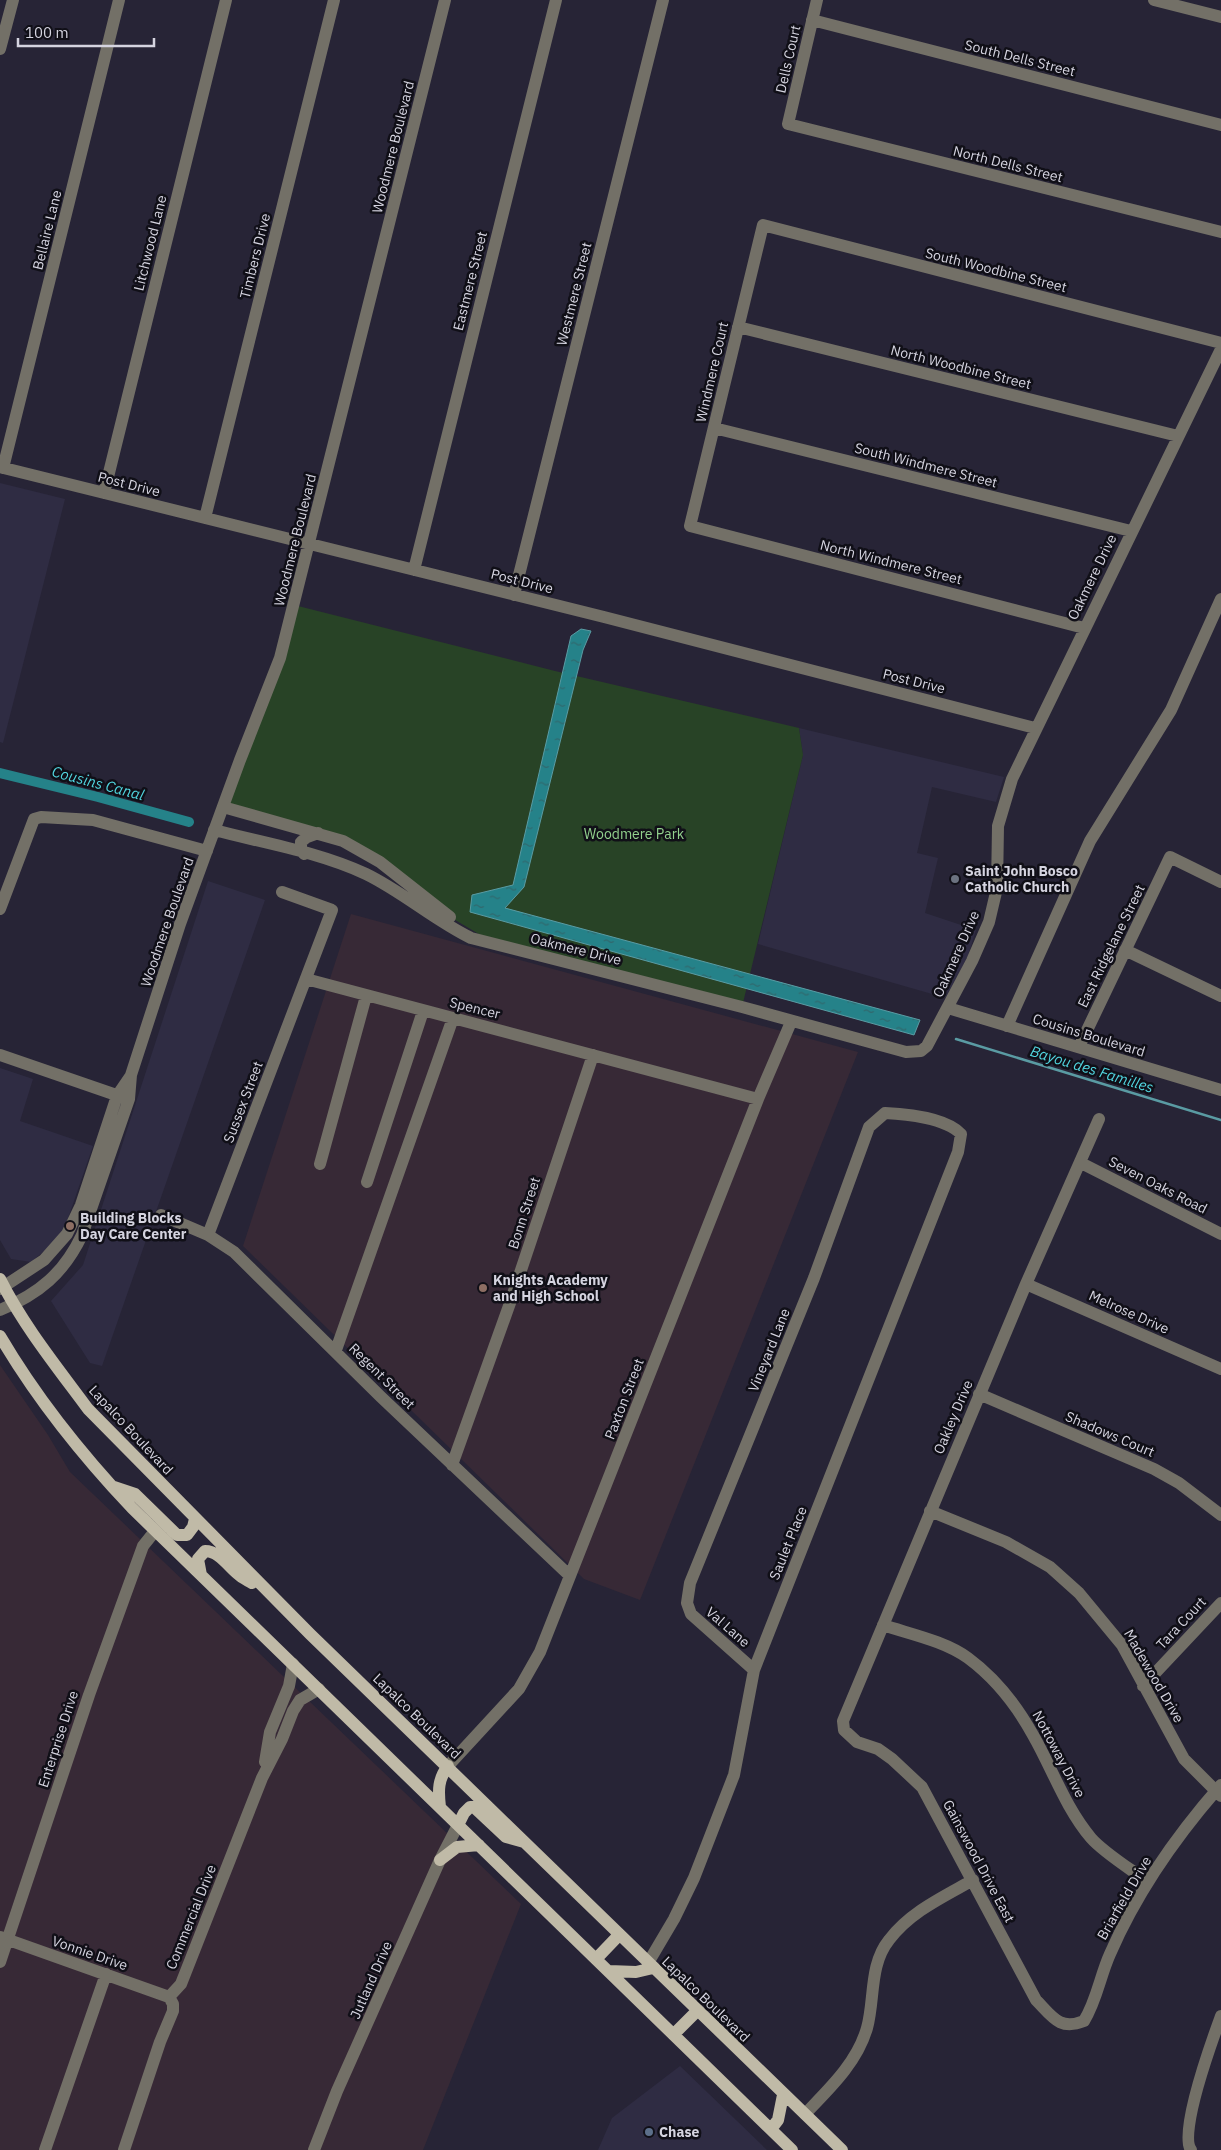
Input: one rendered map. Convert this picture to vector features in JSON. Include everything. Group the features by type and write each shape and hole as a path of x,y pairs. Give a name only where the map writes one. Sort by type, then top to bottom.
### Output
{"main road":[{"name":"Lapalco Boulevard","path":"1,1285 88,1409 268,1591 783,2095 842,2150"},
{"path":"0,1336 49,1412 77,1447 155,1531 792,2150"},
{"path":"112,1486 135,1494 177,1535 182,1536 191,1531 195,1519"},
{"path":"201,1575 198,1559 205,1551 211,1551 218,1555 240,1576 268,1591"},
{"path":"440,1807 440,1775 448,1766"},
{"path":"458,1825 467,1809 470,1807 474,1808 506,1837 526,1843"},
{"path":"440,1860 457,1847 479,1845"},
{"path":"596,1959 619,1934"},
{"path":"609,1971 636,1972 651,1966"},
{"path":"674,2034 697,2011"},
{"path":"770,2129 778,2120 783,2095"}],"street":[{"path":"0,49 13,0"},
{"name":"Bellaire Lane","path":"2,468 119,0"},
{"name":"Litchwood Lane","path":"104,493 226,0"},
{"name":"Timbers Drive","path":"205,518 334,0"},
{"name":"Woodmere Boulevard","path":"1,1285 44,1260 67,1234 84,1198 123,1097 180,924 214,830 280,658 445,0"},
{"name":"Eastmere Street","path":"414,570 556,0"},
{"name":"Westmere Street","path":"514,595 663,0"},
{"name":"Dells Court","path":"788,124 817,0"},
{"path":"1154,0 1221,17"},
{"name":"South Dells Street","path":"812,20 1221,125"},
{"name":"North Dells Street","path":"788,124 1221,232"},
{"name":"Windmere Court","path":"690,526 763,225"},
{"name":"South Woodbine Street","path":"763,225 1221,343"},
{"name":"North Woodbine Street","path":"738,327 1178,436"},
{"name":"Oakmere Drive","path":"214,830 350,867 368,875 471,938 494,942 906,1052 915,1053 921,1051 927,1046 972,961 994,904 997,888 996,848 1003,806 1012,779 1035,728 1221,349"},
{"name":"South Windmere Street","path":"714,428 1131,532"},
{"name":"Post Drive","path":"2,468 514,595 1035,728"},
{"name":"North Windmere Street","path":"690,526 1084,628"},
{"path":"1007,1026 1090,841 1170,710 1221,599"},
{"name":"Oakmere Drive","path":"223,806 318,833 362,851 400,877 440,911 494,942"},
{"path":"0,909 34,819 41,817 93,820 207,851"},
{"path":"304,854 301,850 301,842 307,837 318,833"},
{"name":"East Ridgelane Street","path":"1079,1047 1170,857 1221,882"},
{"path":"282,892 332,910 306,979"},
{"path":"1126,950 1221,996"},
{"name":"Spencer","path":"306,979 758,1099"},
{"name":"Sussex Street","path":"208,1236 306,979"},
{"path":"320,1164 366,996"},
{"name":"Cousins Boulevard","path":"948,1008 1221,1090"},
{"path":"368,1182 423,1011"},
{"path":"336,1350 453,1018"},
{"name":"Paxton Street","path":"448,1766 519,1688 540,1652 758,1099 791,1022"},
{"path":"0,1055 123,1097"},
{"name":"Bonn Street","path":"452,1465 510,1304 593,1055"},
{"name":"Woodmere Boulevard","path":"0,1310 14,1304 54,1277 74,1251 97,1194 123,1097"},
{"name":"Saulet Place","path":"651,1966 694,1878 734,1775 754,1670 958,1152 961,1134 955,1128 912,1114 885,1113"},
{"name":"Vineyard Lane","path":"687,1603 690,1583 814,1278 869,1127 885,1113"},
{"name":"Oakley Drive","path":"844,1730 843,1721 979,1394 1100,1119"},
{"name":"Seven Oaks Road","path":"1081,1163 1221,1234"},
{"name":"Regent Street","path":"161,1215 208,1236 234,1252 452,1465 570,1576"},
{"name":"Melrose Drive","path":"1026,1284 1221,1369"},
{"name":"Shadows Court","path":"979,1394 1154,1469 1179,1482 1221,1515"},
{"name":"Madewood Drive","path":"930,1511 1006,1542 1050,1567 1080,1593 1122,1645 1184,1759 1219,1791"},
{"name":"Enterprise Drive","path":"0,1962 4,1938 92,1687 143,1546 155,1531"},
{"name":"Val Lane","path":"687,1603 691,1614 754,1670"},
{"name":"Tara Court","path":"1144,1686 1221,1603"},
{"name":"Nottoway Drive","path":"883,1625 966,1656 983,1671 1017,1708 1034,1737 1056,1783 1075,1816 1092,1840 1148,1882"},
{"name":"Commercial Drive","path":"262,1778 270,1732 289,1686 293,1664"},
{"name":"Commercial Drive","path":"170,1997 181,1984 262,1778 300,1700 318,1689"},
{"name":"Gainswood Drive East","path":"844,1730 857,1742 878,1750 892,1759 922,1787 1036,2000 1055,2020 1066,2026"},
{"name":"Briarfield Drive","path":"1066,2026 1084,2021 1094,2002 1109,1954 1148,1882 1157,1867 1219,1791"},
{"name":"Jutland Drive","path":"314,2150 337,2091 440,1860 458,1825"},
{"path":"805,2114 847,2068 858,2050 871,2010 877,1964 888,1940 903,1924 927,1906 973,1880"},
{"name":"Vonnie Drive","path":"4,1938 170,1997"},
{"path":"45,2150 106,1974"},
{"path":"124,2150 172,2011 173,2004 170,1997"},
{"path":"1191,2150 1187,2140 1196,2095 1221,2016"}],"shaded area":[{"path":"0,483 65,499 3,743 0,742"},
{"path":"799,728 1004,777 996,802 932,787 917,853 938,858 925,913 976,930 968,956 946,998 758,944 803,755"},
{"path":"208,881 265,900 102,1366 90,1363 51,1301 83,1265"},
{"path":"351,914 858,1052 640,1600 584,1579 243,1246"},
{"path":"0,1068 33,1079 20,1121 93,1146 65,1227 50,1246 31,1262 11,1259 0,1240"},
{"path":"0,1365 48,1435 70,1472 521,1904 423,2150 0,2150"},
{"path":"680,2066 767,2150 598,2150 612,2118"}],"green space":[{"name":"Woodmere Park","path":"294,605 555,671 799,728 803,755 742,1007 494,943 440,911 361,851 223,807"}],"water":[{"path":"581,629 591,631 583,650 524,887 505,908 920,1020 914,1035 470,912 472,895 513,885 571,636"}],"waterway":[{"name":"Cousins Canal","path":"0,773 189,822"},
{"name":"Bayou des Familles","path":"956,1039 1221,1120"}],"place":[{"name":"Saint John Bosco Catholic Church","path":"955,879"},
{"name":"Building Blocks Day Care Center","path":"70,1226"},
{"name":"Knights Academy and High School","path":"483,1288"},
{"name":"Chase","path":"649,2132"}]}
